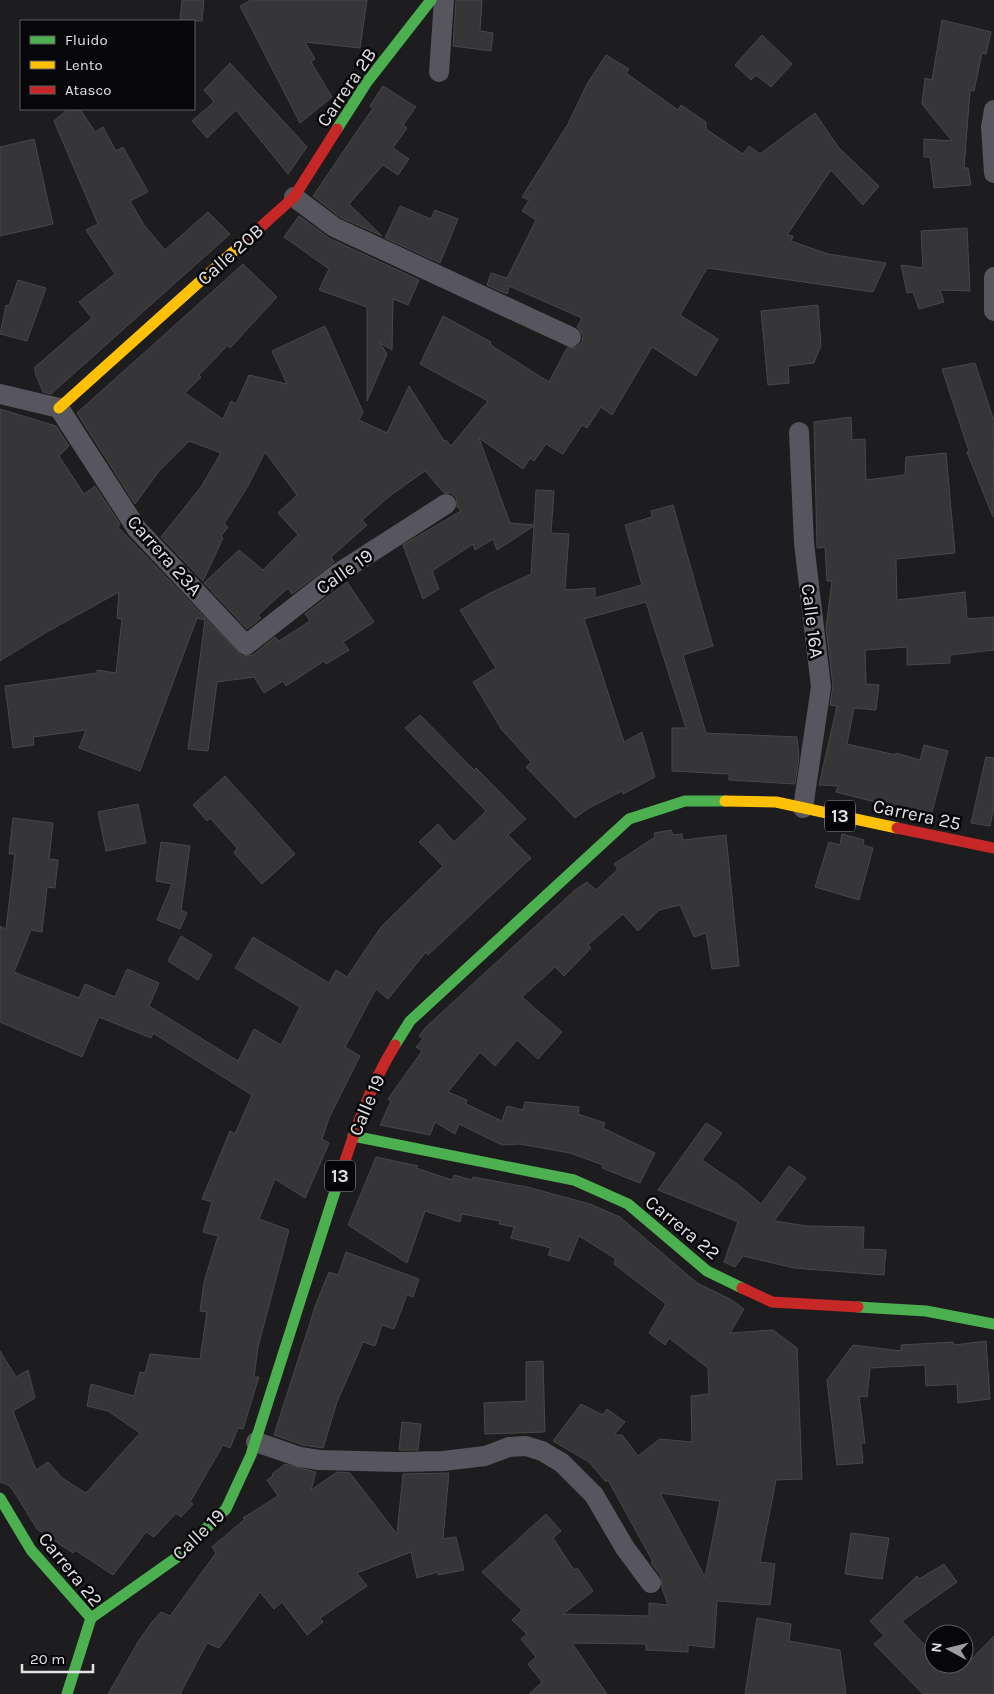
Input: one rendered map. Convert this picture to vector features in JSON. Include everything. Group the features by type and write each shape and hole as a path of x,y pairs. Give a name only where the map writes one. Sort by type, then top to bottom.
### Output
{"main road":[{"name":"Carrera 2B","path":"294,197 367,82 431,0"},
{"name":"Calle 20B","path":"59,408 294,197"},
{"name":"Carrera 25","path":"685,801 776,802 994,848"},
{"name":"Calle 19","path":"91,1618 176,1558 226,1509 256,1442 352,1136 384,1064 410,1021 629,819 685,801"},
{"name":"Carrera 22","path":"352,1136 574,1180 628,1204 707,1271 772,1302 926,1311 994,1324"},
{"name":"Carrera 22","path":"0,1498 31,1550 91,1618 68,1694"}],"street":[{"path":"439,72 444,0"},
{"path":"994,110 991,127 994,173"},
{"path":"294,197 334,227 420,265 571,337"},
{"path":"994,277 994,311"},
{"path":"0,394 59,408"},
{"name":"Carrera 23A","path":"59,408 137,529 246,645"},
{"name":"Calle 16A","path":"799,432 804,543 821,687 803,808"},
{"name":"Calle 19","path":"246,645 337,574 446,504"},
{"path":"256,1442 300,1457 319,1460 425,1461 485,1456 509,1447 526,1446 542,1451 562,1463 594,1495 625,1548 651,1583"}],"building":[{"path":"182,0 204,0 202,21 180,20"},
{"path":"251,0 367,0 360,48 305,42 315,59 311,62 332,97 300,123 240,6"},
{"path":"456,0 482,0 480,31 493,33 491,51 453,46"},
{"path":"942,20 991,32 986,54 982,53 974,91 970,90 964,168 968,168 971,185 934,188 930,157 924,157 924,139 952,141 922,104 925,78 932,80"},
{"path":"762,35 792,64 771,87 756,75 751,80 735,65"},
{"path":"606,55 629,69 626,73 678,110 681,105 706,122 706,129 743,154 749,146 760,154 815,113 839,148 879,186 863,205 831,170 787,235 793,236 791,241 828,254 886,263 873,292 707,268 680,315 718,339 696,376 652,347 612,415 601,407 587,428 582,425 563,454 546,444 534,461 530,458 523,469 479,438 510,523 534,525 536,490 554,491 551,533 569,534 565,590 595,588 595,598 642,585 625,525 652,517 651,511 673,505 713,646 683,655 706,733 797,737 799,757 795,784 729,780 729,774 672,771 672,728 686,728 646,602 584,619 624,742 642,732 655,777 623,794 622,791 589,808 575,818 526,767 531,762 502,730 473,682 496,668 460,610 490,593 531,574 534,526 497,550 493,539 475,550 473,544 432,571 439,589 423,599 403,545 461,511 457,507 456,497 451,493 444,493 425,471 391,495 362,520 367,525 331,557 334,562 292,594 288,588 258,615 261,618 247,629 204,583 239,550 263,570 298,535 278,513 297,495 265,452 248,486 224,524 228,527 221,536 223,538 203,581 161,537 201,487 221,453 189,441 159,471 135,504 77,413 243,264 277,297 230,348 228,345 199,375 201,377 185,393 223,419 231,401 236,404 249,375 287,384 272,351 325,326 363,412 359,420 387,433 409,386 444,441 446,440 451,446 488,401 420,364 443,316 491,342 490,344 495,348 549,382 567,348 577,347 582,342 583,335 577,327 582,318 509,286 507,294 487,285 491,273 507,278 536,220 522,211 529,200 522,197 568,124 587,84"},
{"path":"230,63 307,147 288,174 236,110 207,138 192,121 214,102 204,90"},
{"path":"383,86 416,107 403,125 407,128 393,148 409,159 398,175 383,165 349,204 382,236 340,217 313,196 373,108 370,106"},
{"path":"67,110 81,110 95,132 103,127 116,151 123,147 148,192 130,201 144,225 165,250 208,212 230,234 51,394 43,392 35,373 35,367 92,318 79,302 115,274 86,230 98,224 54,121"},
{"path":"34,139 53,224 0,236 0,147"},
{"path":"400,206 431,219 435,210 458,219 440,263 385,238"},
{"path":"299,216 329,238 419,280 408,305 393,299 392,350 380,343 387,354 367,401 367,307 319,290 329,269 284,237"},
{"path":"967,228 970,291 940,290 944,302 919,309 913,292 907,293 901,265 923,268 921,231"},
{"path":"18,280 46,288 27,341 0,334 6,305 9,306"},
{"path":"818,305 821,345 814,363 788,366 789,383 768,385 761,311"},
{"path":"975,363 994,421 993,517 967,452 969,451 942,369"},
{"path":"0,409 56,426 69,446 59,456 84,494 95,486 120,524 118,527 242,656 253,655 275,637 279,641 310,621 305,614 347,582 374,622 343,642 349,650 326,664 324,661 286,686 283,681 264,693 254,677 217,682 208,751 188,749 205,620 197,618 140,771 79,748 86,730 33,737 34,745 13,748 5,686 97,673 97,670 116,673 122,619 117,618 119,592 45,633 0,661"},
{"path":"851,417 852,440 865,439 866,480 905,475 906,457 946,453 955,553 896,559 897,600 965,592 967,619 994,617 994,650 950,655 950,663 907,665 907,647 865,650 866,684 879,685 876,710 854,708 847,744 896,755 896,753 920,760 924,745 948,751 931,816 836,792 838,786 819,785 837,706 830,705 833,686 826,628 832,581 827,581 825,547 817,548 814,422"},
{"path":"420,715 526,819 508,835 531,858 428,955 426,952 388,999 376,989 345,1047 360,1056 329,1118 322,1139 329,1143 305,1198 275,1179 259,1219 289,1230 258,1347 254,1377 259,1377 243,1429 238,1428 230,1448 223,1445 190,1502 193,1504 181,1517 176,1513 154,1537 146,1532 113,1575 75,1550 73,1553 37,1529 13,1490 8,1485 0,1482 0,1351 16,1377 28,1370 35,1398 13,1411 36,1470 48,1462 62,1478 86,1493 140,1433 108,1411 87,1406 91,1384 134,1396 140,1372 145,1373 150,1354 200,1359 207,1312 200,1311 204,1282 218,1236 203,1232 212,1202 202,1199 230,1131 235,1134 252,1095 153,1033 151,1038 99,1017 82,1057 0,1022 0,926 6,929 15,854 9,854 13,818 53,823 49,859 58,860 55,888 47,887 42,932 31,930 14,972 79,998 85,984 115,997 127,969 159,983 149,1006 238,1061 254,1029 281,1045 300,1007 235,968 253,937 329,983 336,970 347,977 381,927 443,866 419,842 438,824 454,842 486,811 405,728"},
{"path":"986,757 994,758 994,807 990,826 971,823"},
{"path":"225,776 295,854 262,884 234,853 237,848 210,818 207,821 193,805"},
{"path":"138,804 146,843 106,851 98,812"},
{"path":"671,830 673,835 682,834 683,840 726,835 739,966 712,969 706,933 694,937 680,905 659,910 638,931 623,914 588,945 591,948 564,976 555,967 522,997 562,1032 538,1059 517,1040 495,1066 480,1052 448,1092 467,1100 466,1104 502,1121 507,1106 523,1110 525,1102 579,1107 578,1114 605,1123 603,1128 655,1153 640,1183 602,1168 603,1165 570,1153 520,1144 502,1145 459,1124 455,1134 435,1122 430,1135 380,1125 391,1101 388,1099 422,1051 416,1047 423,1039 419,1036 426,1027 575,890 587,882 596,890 618,869 614,864 655,837 654,833"},
{"path":"842,834 864,840 863,845 873,848 859,900 815,887 829,842 840,845"},
{"path":"161,842 190,846 181,910 187,913 180,929 157,920 172,884 156,881"},
{"path":"181,936 212,955 198,980 168,961"},
{"path":"706,1123 722,1133 702,1160 740,1186 761,1204 789,1166 806,1178 774,1221 807,1226 864,1227 863,1249 886,1250 884,1275 794,1268 743,1256 735,1267 724,1262 738,1222 658,1190"},
{"path":"376,1157 418,1166 416,1168 452,1180 454,1175 472,1180 473,1177 527,1187 590,1204 620,1217 697,1283 730,1299 744,1309 730,1333 773,1330 797,1348 802,1479 776,1480 760,1562 775,1564 770,1605 717,1601 714,1648 688,1645 688,1652 646,1650 646,1644 572,1643 607,1694 529,1694 542,1682 528,1664 536,1657 521,1639 527,1634 512,1620 522,1610 482,1572 546,1514 561,1531 553,1538 574,1570 577,1568 593,1591 563,1614 649,1616 649,1603 668,1605 662,1588 661,1576 652,1564 652,1560 608,1480 606,1482 589,1462 553,1441 581,1404 603,1415 607,1409 625,1422 614,1435 622,1435 638,1456 660,1439 692,1442 691,1396 709,1394 708,1368 669,1338 665,1345 649,1333 666,1304 614,1264 616,1259 579,1236 569,1261 548,1255 551,1248 511,1238 514,1227 499,1224 500,1221 462,1214 460,1222 425,1211 407,1263 348,1225","holes":["660,1493 720,1501 705,1577"]},
{"path":"346,1252 419,1279 413,1297 407,1295 394,1329 382,1325 375,1346 363,1342 337,1402 323,1448 303,1445 274,1435 316,1304 329,1272 338,1275"},
{"path":"986,1341 990,1399 958,1403 957,1384 926,1386 925,1365 870,1368 867,1397 859,1396 865,1443 861,1443 863,1463 837,1465 827,1380 853,1345 901,1351 901,1345 953,1342 954,1345"},
{"path":"543,1361 545,1432 485,1434 484,1403 526,1401 526,1362"},
{"path":"402,1422 421,1424 418,1450 399,1450"},
{"path":"285,1464 316,1472 311,1490 337,1472 350,1473 397,1534 403,1474 449,1473 443,1539 456,1537 464,1570 438,1575 438,1572 417,1578 411,1552 357,1573 367,1586 320,1618 323,1622 307,1635 282,1602 274,1609 260,1592 219,1648 207,1643 180,1694 108,1694 138,1642 152,1622 161,1612 170,1616 216,1553 212,1547 245,1519 243,1518 278,1496 267,1480"},
{"path":"851,1533 889,1538 882,1579 845,1574"},
{"path":"944,1564 957,1582 902,1621 924,1644 924,1674 974,1674 974,1657 994,1636 994,1694 923,1694 874,1644 884,1636 870,1621 917,1576 919,1579"},
{"path":"757,1618 791,1624 789,1641 840,1650 846,1694 745,1694"}],"traffic: fast":[{"path":"337,129 367,82 431,0"},
{"path":"395,1045 410,1021 629,819 685,801 725,801"},
{"path":"353,1136 574,1180 628,1204 707,1271 742,1288"},
{"path":"0,1498 31,1550 91,1618 176,1558 226,1509 251,1455 338,1182"},
{"path":"858,1307 926,1311 994,1324"},
{"path":"67,1694 91,1618"}],"traffic: slow":[{"path":"59,408 244,242"},
{"path":"725,801 776,802 897,828"}],"traffic: jam":[{"path":"244,242 294,197 337,129"},
{"path":"897,828 994,848"},
{"path":"338,1182 369,1095 395,1045"},
{"path":"742,1288 772,1302 858,1307"}]}
